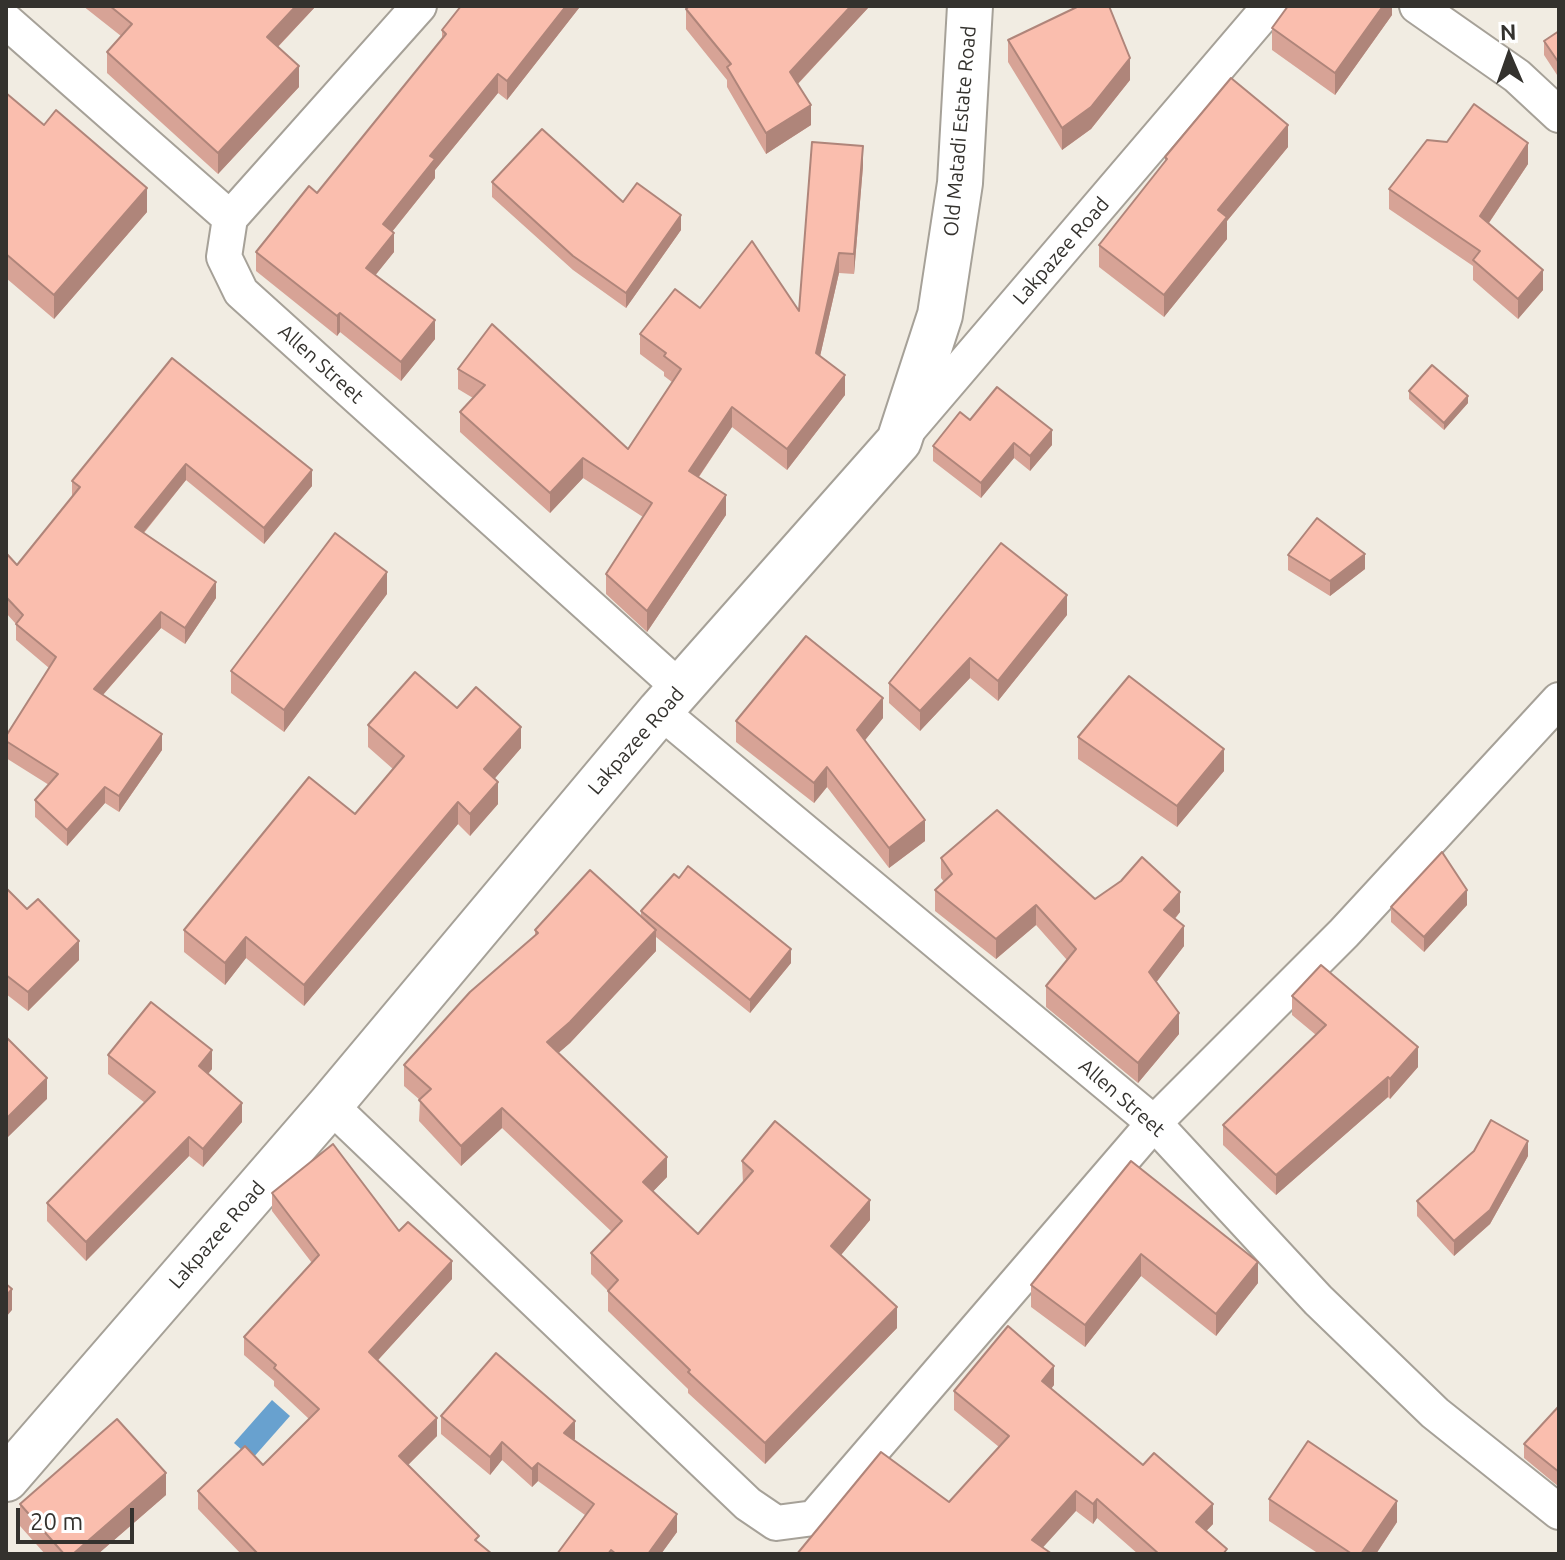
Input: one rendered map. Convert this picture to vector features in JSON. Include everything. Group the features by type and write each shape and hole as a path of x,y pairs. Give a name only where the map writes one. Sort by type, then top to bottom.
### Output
{"street":[{"path":"6,21 230,218 419,6"},
{"name":"Old Matadi Estate Road","path":"899,441 940,315 960,183 970,6"},
{"name":"Lakpazee Road","path":"6,1479 330,1105 671,700 899,441 1270,6"},
{"path":"1417,6 1517,76 1559,115"},
{"name":"Allen Street","path":"230,218 224,257 241,292 671,700 1154,1123 1318,1300 1435,1413 1559,1512"},
{"path":"330,1105 748,1504 776,1523 814,1518 1154,1123 1282,997 1559,700"}],"water":[{"path":"272,1400 290,1416 252,1459 234,1443"}],"building":[{"path":"110,6 296,6 267,37 299,66 218,153 107,52 132,24"},
{"path":"461,6 566,6 507,81 498,74 430,156 435,159 383,224 394,233 366,268 435,320 401,362 256,252 309,186 317,193 446,34 442,30"},
{"path":"689,6 851,6 790,72 811,105 766,133 727,67 731,64 686,9"},
{"path":"1079,6 1109,6 1130,58 1091,107 1062,128 1008,40"},
{"path":"1288,6 1383,6 1335,73 1272,28"},
{"path":"1559,31 1559,63 1544,41"},
{"path":"1231,78 1288,125 1218,210 1227,217 1164,295 1099,245 1167,159 1165,157"},
{"path":"6,93 44,125 56,110 147,188 54,295 6,254"},
{"path":"1474,104 1528,143 1480,216 1543,270 1518,299 1473,260 1480,251 1389,189 1427,140 1447,142"},
{"path":"542,129 623,202 637,183 681,215 626,293 573,256 492,182"},
{"path":"812,142 863,146 854,254 839,253 816,353 845,375 787,449 732,407 689,471 726,495 647,611 606,574 652,503 583,458 550,493 460,412 485,385 458,369 492,324 628,449 681,369 664,356 666,353 640,334 675,289 700,308 752,241 799,311"},
{"path":"172,358 312,470 264,528 186,464 135,527 216,582 185,628 161,612 94,689 162,734 119,796 105,787 67,830 35,800 58,774 6,741 6,736 56,657 16,624 23,615 6,597 6,553 17,565 80,487 72,481"},
{"path":"1432,365 1468,396 1444,423 1409,391"},
{"path":"997,387 1052,430 1030,456 1014,443 981,483 933,446 960,412 970,420"},
{"path":"1317,518 1365,554 1330,581 1288,555"},
{"path":"335,533 387,572 284,710 231,671"},
{"path":"1001,543 1067,595 998,681 970,658 920,711 889,683"},
{"path":"806,636 883,698 857,730 925,820 889,848 827,767 814,783 736,721"},
{"path":"415,672 457,708 476,687 521,727 484,769 498,782 470,814 458,802 304,985 246,937 225,963 184,930 309,777 355,814 404,756 368,725"},
{"path":"1129,676 1224,749 1177,806 1078,737"},
{"path":"997,810 1095,899 1121,881 1142,857 1180,892 1164,910 1184,926 1149,972 1179,1013 1138,1063 1046,986 1076,949 1036,905 996,939 935,890 952,874 941,858"},
{"path":"1442,852 1467,890 1424,937 1391,907"},
{"path":"688,866 791,949 750,1000 641,911 674,874 679,878"},
{"path":"590,870 656,930 570,1022 547,1042 667,1157 643,1182 698,1234 753,1171 742,1161 775,1121 870,1200 831,1246 897,1307 765,1443 688,1372 690,1370 608,1291 618,1280 591,1253 622,1221 502,1108 461,1146 419,1100 431,1089 404,1065 470,992 538,933 535,930"},
{"path":"6,888 27,909 38,899 79,941 28,992 6,975"},
{"path":"1321,965 1418,1047 1390,1079 1388,1077 1276,1175 1223,1125 1326,1025 1292,996"},
{"path":"151,1002 212,1050 199,1066 242,1103 203,1149 189,1137 86,1242 47,1203 155,1092 108,1055"},
{"path":"6,1037 47,1078 6,1119"},
{"path":"1491,1120 1528,1141 1490,1210 1454,1241 1417,1201 1474,1151"},
{"path":"333,1144 399,1231 408,1222 452,1261 369,1352 437,1418 399,1456 479,1536 475,1540 492,1554 258,1554 198,1491 245,1446 263,1465 319,1409 244,1337 319,1255 272,1193"},
{"path":"1131,1161 1258,1262 1216,1314 1141,1254 1085,1325 1031,1285"},
{"path":"1008,1326 1054,1366 1042,1381 1143,1465 1154,1453 1213,1504 1196,1522 1227,1549 1223,1554 1159,1554 1097,1499 1093,1504 1076,1491 1032,1540 1052,1554 797,1554 881,1452 949,1502 1009,1436 954,1391"},
{"path":"496,1353 575,1421 564,1433 677,1514 648,1554 616,1554 611,1550 608,1554 557,1554 594,1504 538,1463 532,1469 502,1442 490,1457 441,1416"},
{"path":"1559,1406 1559,1472 1524,1444"},
{"path":"117,1419 166,1473 73,1554 64,1554 20,1504"},
{"path":"1308,1441 1397,1501 1361,1554 1352,1554 1269,1499"}]}
